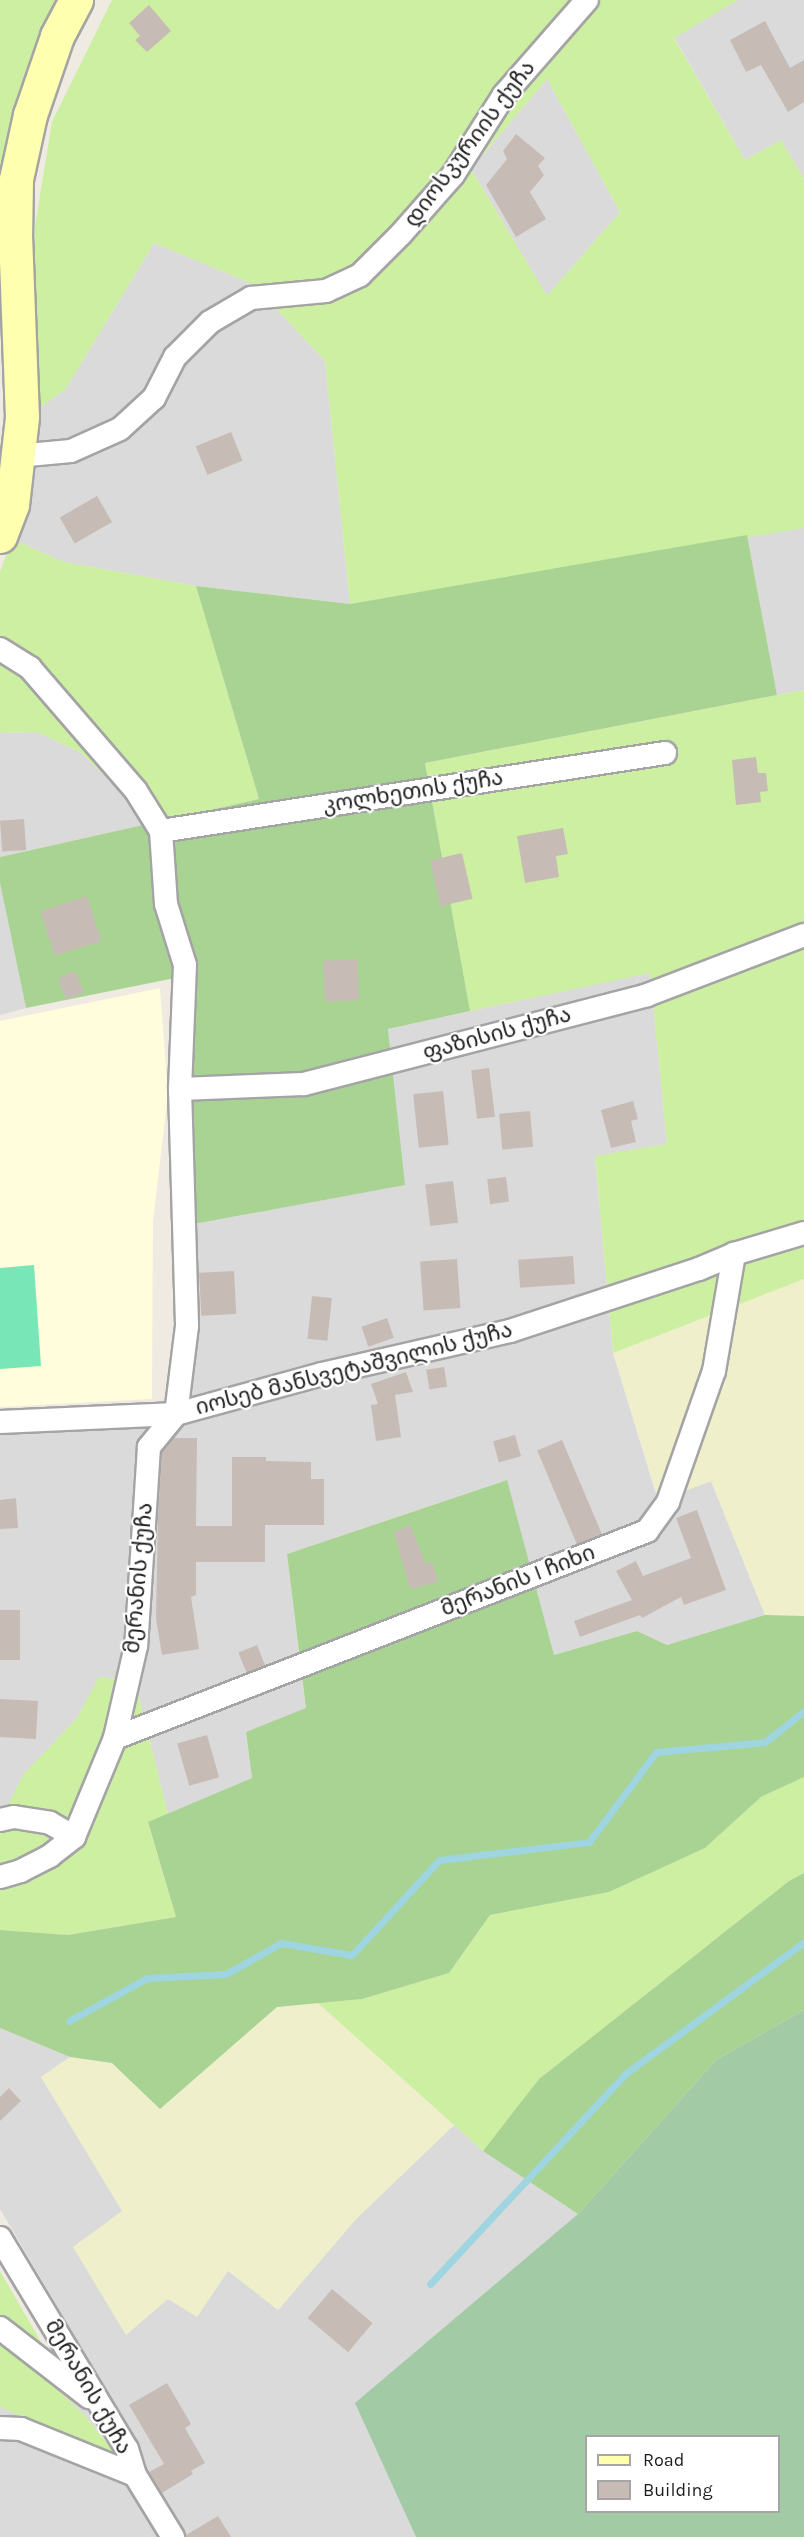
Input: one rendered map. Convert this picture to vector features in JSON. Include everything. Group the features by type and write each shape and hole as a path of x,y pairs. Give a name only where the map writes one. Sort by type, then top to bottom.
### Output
{"main road":[{"path":"0,536 12,505 22,417 8,224 30,115 57,36 76,0"}],"street":[{"name":"დიოსკურიის ქუჩა","path":"18,456 71,451 120,429 154,398 175,357 210,322 251,298 326,291 360,275 401,234 453,175 504,95 587,0"},
{"path":"0,649 30,668 136,791 161,831 166,904 185,964 180,1089 187,1326 176,1414"},
{"name":"კოლხეთის ქუჩა","path":"161,831 665,753"},
{"name":"ფაზისის ქუჩა","path":"180,1089 304,1084 648,995 804,935"},
{"name":"იოსებ მანსვეტაშვილის ქუჩა","path":"0,1422 176,1414 322,1374 510,1331 699,1269 734,1254 804,1233"},
{"name":"მერანის I ჩიხი","path":"115,1738 646,1531 668,1502 714,1371 734,1254"},
{"name":"მერანის ქუჩა","path":"0,1877 21,1871 50,1856 74,1837 115,1738 136,1646 149,1447 176,1414"},
{"path":"0,1820 14,1817 50,1823 74,1837"},
{"name":"მერანის ქუჩა","path":"0,2238 97,2403 128,2449 135,2475 173,2537"},
{"path":"0,2328 97,2403"},
{"path":"0,2428 21,2429 135,2475"}],"shaded area":[{"path":"738,0 804,0 804,179 781,140 745,160 674,37"},
{"path":"547,79 620,212 547,296 471,169"},
{"path":"154,243 253,284 325,361 350,604 196,586 64,562 12,539 34,411 65,390"},
{"path":"804,528 804,690 777,695 747,535"},
{"path":"37,732 80,752 129,799 147,824 0,857 0,733"},
{"path":"0,883 26,1008 0,1015"},
{"path":"650,972 667,1144 595,1157 613,1353 658,1501 711,1481 765,1615 667,1645 637,1631 554,1655 506,1480 287,1554 306,1709 246,1732 252,1778 168,1814 135,1681 100,1677 77,1718 23,1776 0,1821 0,1430 175,1422 194,1224 404,1185 388,1029"},
{"path":"160,988 168,1094 153,1221 152,1399 0,1407 0,1021"},
{"path":"0,2028 70,2057 41,2077 123,2211 168,2299 197,2316 228,2270 279,2309 356,2219 454,2125 483,2151 578,2214 356,2403 416,2537 0,2537 0,2407 119,2456 83,2414 35,2367 45,2349 70,2370 89,2360 0,2209"}],"green space":[{"path":"0,0 76,0 0,210"},
{"path":"112,0 738,0 674,38 745,160 781,140 804,179 804,528 350,604 325,361 253,284 154,243 65,390 34,411 28,269 52,122","holes":["547,79 620,212 547,296 471,169"]},
{"path":"747,535 777,695 425,763 470,1011 388,1029 405,1185 194,1224 180,977 26,1008 0,883 0,857 259,799 196,586 350,604"},
{"path":"12,539 64,562 196,586 259,799 147,824 129,799 80,752 37,732 0,733 0,572"},
{"path":"804,690 804,1279 613,1353 595,1156 667,1144 650,973 470,1011 425,763"},
{"path":"34,1265 41,1366 0,1369 0,1268"},
{"path":"804,1279 804,1616 765,1615 711,1481 659,1501 613,1353"},
{"path":"507,1480 554,1655 637,1631 667,1645 765,1615 804,1616 804,1777 761,1797 705,1848 609,1892 490,1915 449,1973 362,1999 277,2007 160,2109 112,2063 70,2057 0,2028 0,1930 68,1935 176,1917 148,1822 252,1778 246,1732 306,1708 287,1554"},
{"path":"99,1677 135,1681 168,1814 148,1823 176,1917 68,1935 0,1930 0,1821 23,1775 77,1718"},
{"path":"804,1777 804,1873 789,1881 539,2079 483,2151 318,2003 362,1999 449,1973 490,1915 609,1892 705,1848 761,1797"},
{"path":"804,1873 804,2010 716,2060 578,2214 483,2151 539,2079 789,1881"},
{"path":"318,2003 454,2125 356,2219 278,2310 228,2271 197,2317 168,2299 126,2335 73,2247 122,2211 41,2077 70,2057 112,2063 160,2109 277,2007"},
{"path":"804,2010 804,2537 416,2537 355,2403 578,2214 716,2060"},
{"path":"0,2271 45,2349 35,2368 83,2414 120,2458 0,2407"}],"building":[{"path":"149,5 171,31 147,52 135,40 140,36 129,23"},
{"path":"765,21 790,68 804,60 804,102 788,112 761,65 746,72 730,40"},
{"path":"516,134 545,158 538,166 544,175 530,192 546,219 516,237 486,185 507,159 503,151"},
{"path":"231,432 243,461 207,475 196,446"},
{"path":"97,496 112,522 75,543 60,518"},
{"path":"756,757 758,773 766,773 768,791 760,792 761,802 736,805 732,760"},
{"path":"24,819 26,850 2,852 0,821"},
{"path":"563,828 568,854 556,856 559,877 525,883 517,836"},
{"path":"462,853 473,899 440,906 430,860"},
{"path":"87,896 102,941 55,956 40,911"},
{"path":"357,959 359,1000 325,1002 323,961"},
{"path":"75,971 84,992 66,1000 58,978"},
{"path":"489,1068 495,1117 477,1119 471,1070"},
{"path":"443,1091 449,1145 419,1148 413,1094"},
{"path":"633,1101 638,1119 631,1121 636,1142 611,1148 601,1110"},
{"path":"530,1111 533,1147 502,1150 499,1114"},
{"path":"506,1177 509,1202 490,1204 487,1179"},
{"path":"453,1181 458,1223 430,1226 425,1184"},
{"path":"573,1256 575,1284 520,1288 518,1260"},
{"path":"457,1259 460,1308 424,1310 420,1262"},
{"path":"234,1271 236,1314 201,1316 199,1273"},
{"path":"312,1296 332,1298 327,1341 308,1339"},
{"path":"387,1318 394,1338 368,1347 361,1327"},
{"path":"444,1367 447,1387 429,1390 426,1370"},
{"path":"406,1372 413,1392 395,1395 401,1437 376,1441 371,1405 378,1404 371,1384"},
{"path":"515,1435 521,1456 499,1462 493,1441"},
{"path":"174,1438 197,1438 196,1526 232,1526 232,1457 266,1457 266,1461 311,1462 311,1479 324,1479 324,1525 265,1525 265,1562 196,1562 196,1595 191,1597 199,1649 162,1655 156,1619 158,1514 162,1452"},
{"path":"562,1440 602,1534 577,1544 537,1451"},
{"path":"16,1498 18,1528 0,1529 0,1500"},
{"path":"697,1510 726,1590 684,1605 681,1597 642,1618 640,1615 580,1637 574,1621 632,1600 616,1571 636,1561 643,1576 691,1558 676,1518"},
{"path":"410,1525 426,1564 432,1562 438,1582 410,1589 394,1532"},
{"path":"0,1610 20,1610 20,1660 0,1660"},
{"path":"257,1645 265,1665 247,1673 238,1652"},
{"path":"0,1699 38,1701 36,1739 0,1737"},
{"path":"207,1735 219,1777 189,1786 177,1744"},
{"path":"9,2088 21,2101 0,2121 0,2097"},
{"path":"332,2289 373,2323 348,2352 308,2318"},
{"path":"167,2383 191,2424 185,2428 205,2463 191,2471 193,2474 162,2493 149,2472 164,2464 129,2405"},
{"path":"218,2516 231,2537 186,2537 186,2535"}],"waterway":[{"path":"69,2021 147,1978 226,1974 281,1943 352,1955 439,1860 589,1842 656,1752 765,1742 804,1711"},
{"path":"430,2284 625,2074 804,1942"}]}
